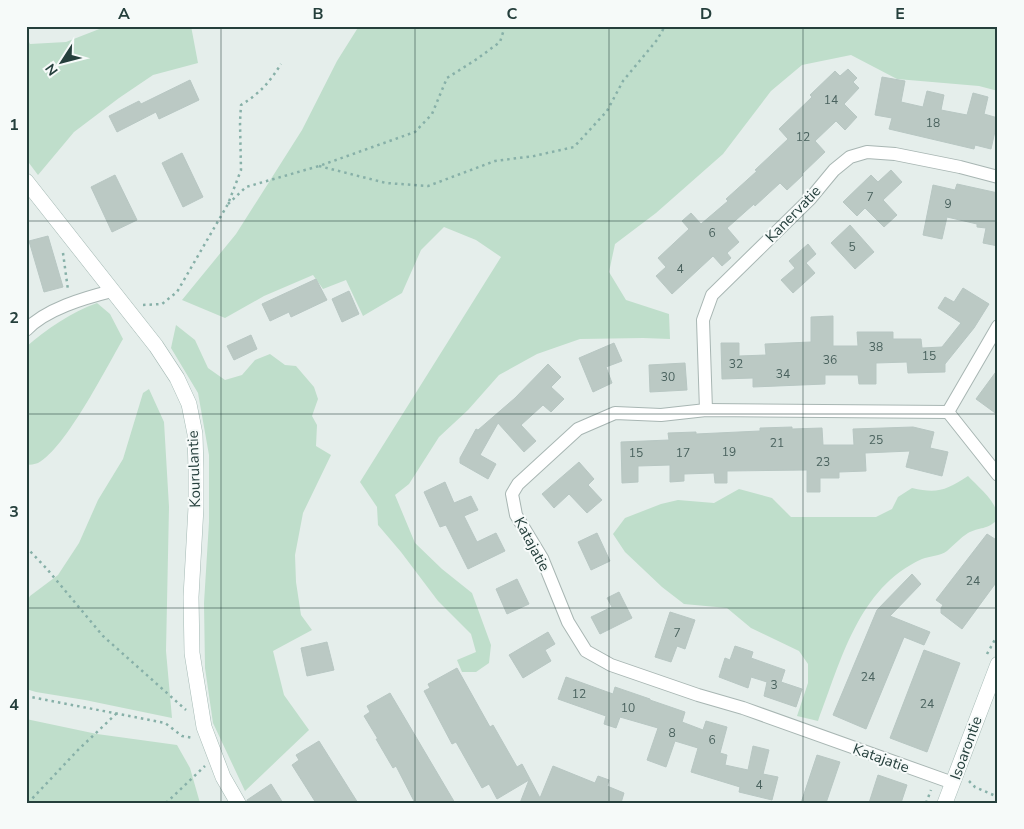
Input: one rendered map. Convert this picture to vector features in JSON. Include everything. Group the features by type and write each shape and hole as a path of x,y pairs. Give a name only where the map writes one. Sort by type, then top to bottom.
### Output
{"street":[{"name":"Kanervatie","path":"706,410 703,320 712,295 810,200 834,170 850,157 867,152 895,154 960,167 998,178"},
{"name":"Kourulantie","path":"26,181 156,346 177,378 189,404 195,434 196,507 191,597 192,652 207,734 215,756 238,803"},
{"path":"26,330 36,320 53,312 86,298 112,291"},
{"path":"998,326 948,412 998,475"},
{"name":"Katajatie","path":"948,412 706,410 661,415 615,412 578,429 518,484 512,494 516,515 542,558 568,622 586,651 620,668 698,695 743,708 953,783"},
{"name":"Isoarontie","path":"945,803 998,664"}],"path":[{"path":"228,204 246,187 319,166 415,132 432,114 446,78 500,42 505,26"},
{"path":"319,166 386,183 428,186 495,161 534,156 574,147 608,112 624,81 657,40 665,26"},
{"path":"162,304 177,292 228,204 241,170 241,105 254,97 267,85 280,64"},
{"path":"53,312 69,289 62,250"},
{"path":"26,547 47,569 102,636 207,734"},
{"path":"26,696 164,723 182,736 207,734"},
{"path":"28,803 78,750 118,713"},
{"path":"166,803 215,756"},
{"path":"958,768 975,788 998,797"}],"green space":[{"path":"107,26 191,26 198,63 153,75 119,98 74,132 38,175 26,159 26,36 30,44 66,42"},
{"path":"359,26 998,26 998,91 979,86 897,79 851,55 802,65 771,91 723,154 656,213 615,244 609,272 626,300 669,314 670,339 580,339 537,354 499,375 468,410 439,437 409,484 395,495 415,543 442,569 472,593 491,645 489,663 476,672 462,672 457,660 476,652 471,634 438,601 378,525 377,507 360,482 501,257 476,240 444,227 421,250 402,293 363,316 346,280 323,289 313,275 264,296 225,318 182,300 236,234 302,130 337,61"},
{"path":"97,303 110,314 123,339 85,406 61,441 49,455 38,463 26,465 26,347 60,322 78,311"},
{"path":"176,325 195,340 208,368 225,380 242,375 255,360 270,354 285,365 296,366 314,387 318,399 312,416 317,425 316,446 331,455 303,513 295,555 296,582 301,615 312,630 273,651 284,695 309,730 245,791 213,723 205,668 204,603 209,522 209,455 198,393 171,348"},
{"path":"149,389 164,422 169,507 166,651 172,718 26,689 26,603 30,596 58,575 79,543 98,500 123,459 143,393"},
{"path":"968,476 991,501 995,507 998,519 987,527 968,533 944,553 922,559 900,572 882,588 867,607 855,628 844,651 818,721 797,716 808,683 808,664 799,651 751,628 727,608 684,604 662,587 625,552 613,534 625,518 661,504 678,500 714,503 739,489 772,498 791,517 876,517 892,509 898,497 912,488 929,491 941,490 954,485"},
{"path":"26,719 97,734 177,745 190,768 200,803 26,803"}],"building":[{"path":"848,69 857,78 853,82 859,88 844,104 857,117 845,130 836,121 815,141 825,152 803,175 787,190 780,183 727,228 739,242 727,253 731,258 722,266 713,256 672,294 656,276 666,267 658,258 689,229 682,221 691,213 701,224 728,201 726,199 788,139 779,129 812,97 810,95 835,71 840,76"},
{"path":"882,77 905,81 901,102 923,107 927,91 944,95 941,110 967,115 973,93 988,97 984,114 998,118 991,149 975,145 974,149 889,129 892,118 875,115"},
{"path":"190,80 199,100 159,119 156,112 117,132 109,116 139,101 141,104"},
{"path":"182,153 203,197 183,207 162,163"},
{"path":"891,170 902,182 883,200 897,215 884,227 865,208 857,216 843,202 871,175 878,182"},
{"path":"115,175 137,220 112,232 91,187"},
{"path":"957,184 998,193 998,246 983,243 986,228 947,217 942,239 923,235 933,185 955,190"},
{"path":"850,225 874,252 855,269 831,243"},
{"path":"48,236 63,287 44,292 29,241"},
{"path":"808,244 816,254 806,263 815,273 793,293 781,280 795,268 789,261"},
{"path":"316,279 327,300 291,317 289,312 270,321 262,304"},
{"path":"963,288 989,304 974,328 945,364 945,372 908,373 907,362 876,363 876,384 859,384 858,375 825,375 825,384 753,387 753,378 722,379 721,343 739,343 739,356 766,355 765,344 811,342 811,317 833,316 833,346 858,346 857,332 893,332 893,339 921,339 922,348 942,347 961,323 938,308 945,297 954,302"},
{"path":"349,291 359,314 342,322 332,299"},
{"path":"251,335 257,349 234,360 227,346"},
{"path":"614,343 622,361 606,367 612,383 593,392 579,358"},
{"path":"685,363 687,390 650,392 649,365"},
{"path":"548,364 561,377 551,387 564,399 551,412 543,405 521,425 536,441 524,452 498,423 480,455 496,464 488,479 460,463 460,458 476,429 478,430 515,398"},
{"path":"998,369 998,415 976,399"},
{"path":"792,427 792,429 822,428 823,445 854,445 853,429 913,427 934,432 930,448 948,452 942,476 906,467 910,451 865,453 866,471 839,472 839,478 820,478 820,492 807,492 807,470 727,471 727,483 715,483 714,473 684,474 684,481 670,482 670,465 638,466 638,482 622,483 621,442 669,440 668,433 696,432 696,434 760,431 760,428"},
{"path":"579,462 594,479 588,485 602,500 587,513 569,494 554,508 542,494"},
{"path":"445,482 454,503 471,496 478,510 464,516 477,542 496,533 505,551 468,569 446,525 440,527 424,492"},
{"path":"597,533 610,561 591,570 578,542"},
{"path":"987,534 998,541 998,580 962,629 941,613 943,605 936,600"},
{"path":"912,574 921,584 890,616 930,632 924,645 904,637 866,729 833,715 877,610"},
{"path":"517,579 529,604 507,614 496,589"},
{"path":"619,592 632,618 600,634 591,617 612,607 607,598"},
{"path":"670,612 695,620 685,649 677,646 671,662 655,657"},
{"path":"548,632 555,644 545,650 551,661 523,678 509,655"},
{"path":"327,642 334,670 307,676 301,648"},
{"path":"735,646 753,652 751,658 785,670 781,682 802,689 796,707 764,696 767,682 751,677 748,688 719,677 725,658 730,660"},
{"path":"924,650 960,663 927,752 890,738"},
{"path":"457,668 490,727 493,725 517,767 522,764 540,798 553,766 595,783 598,776 609,780 607,786 624,793 621,803 520,803 529,780 497,799 489,784 482,788 456,742 452,744 424,691 430,688 428,684"},
{"path":"566,677 613,694 615,687 685,712 682,722 703,730 706,721 727,727 720,753 727,755 725,765 748,770 753,746 769,750 763,774 778,777 772,800 739,792 740,787 691,772 698,748 675,741 666,767 647,760 658,728 620,717 616,728 604,724 606,716 558,699"},
{"path":"390,693 455,803 415,803 396,766 393,768 364,716 370,712 367,706"},
{"path":"319,741 358,803 316,803 292,765 299,760 296,755"},
{"path":"817,755 840,762 826,803 801,803"},
{"path":"878,775 907,785 901,803 869,803"},
{"path":"271,784 283,803 247,803 247,800"}]}
